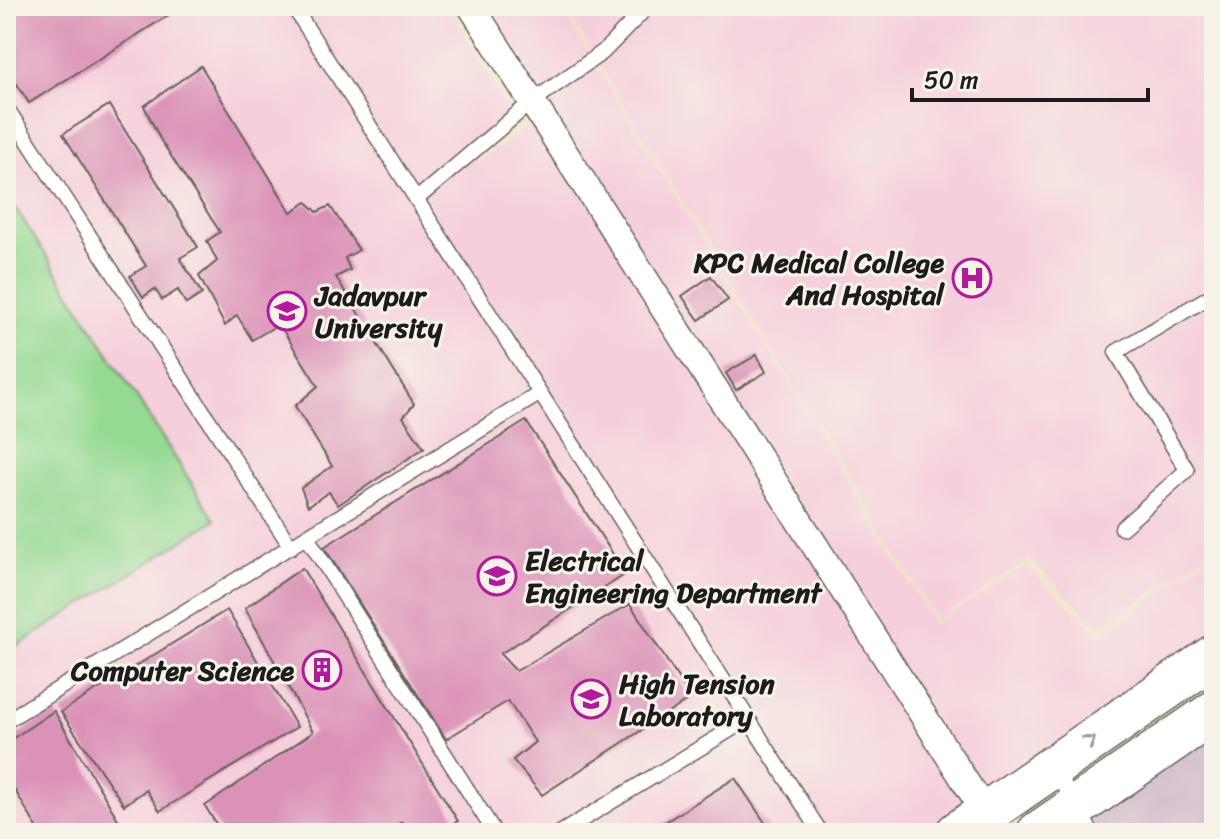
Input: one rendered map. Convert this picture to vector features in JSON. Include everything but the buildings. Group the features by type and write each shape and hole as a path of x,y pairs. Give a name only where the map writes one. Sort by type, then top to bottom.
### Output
{"main road":[{"path":"971,824 1214,656"},
{"path":"1038,833 1084,820 1214,712"}],"street":[{"path":"471,6 971,824"}],"lane":[{"path":"293,6 821,833"},
{"path":"418,198 530,103 603,52 648,6"},
{"path":"6,107 291,547"},
{"path":"1122,528 1187,470 1116,352 1214,294"},
{"path":"6,721 539,394"},
{"path":"307,537 495,833"},
{"path":"560,833 748,719"},
{"path":"1053,766 1084,820"}],"shaded area":[{"name":"Jadavpur University","path":"6,6 448,6 510,114 467,149 475,164 540,119 985,831 6,833"},
{"path":"483,6 560,6 934,624 1026,566 1101,636 1214,553 1214,655 988,803"},
{"name":"KPC Medical College And Hospital","path":"564,6 1214,6 1214,550 1100,627 1030,559 937,620"},
{"path":"1214,722 1214,833 1020,833"}],"green space":[{"path":"6,193 215,520 6,653"}],"place":[{"name":"KPC Medical College And Hospital","path":"972,278"},
{"name":"Jadavpur University","path":"287,311"},
{"name":"Electrical Engineering Department","path":"497,576"},
{"name":"Computer Science","path":"322,670"},
{"name":"High Tension Laboratory","path":"591,699"}]}
